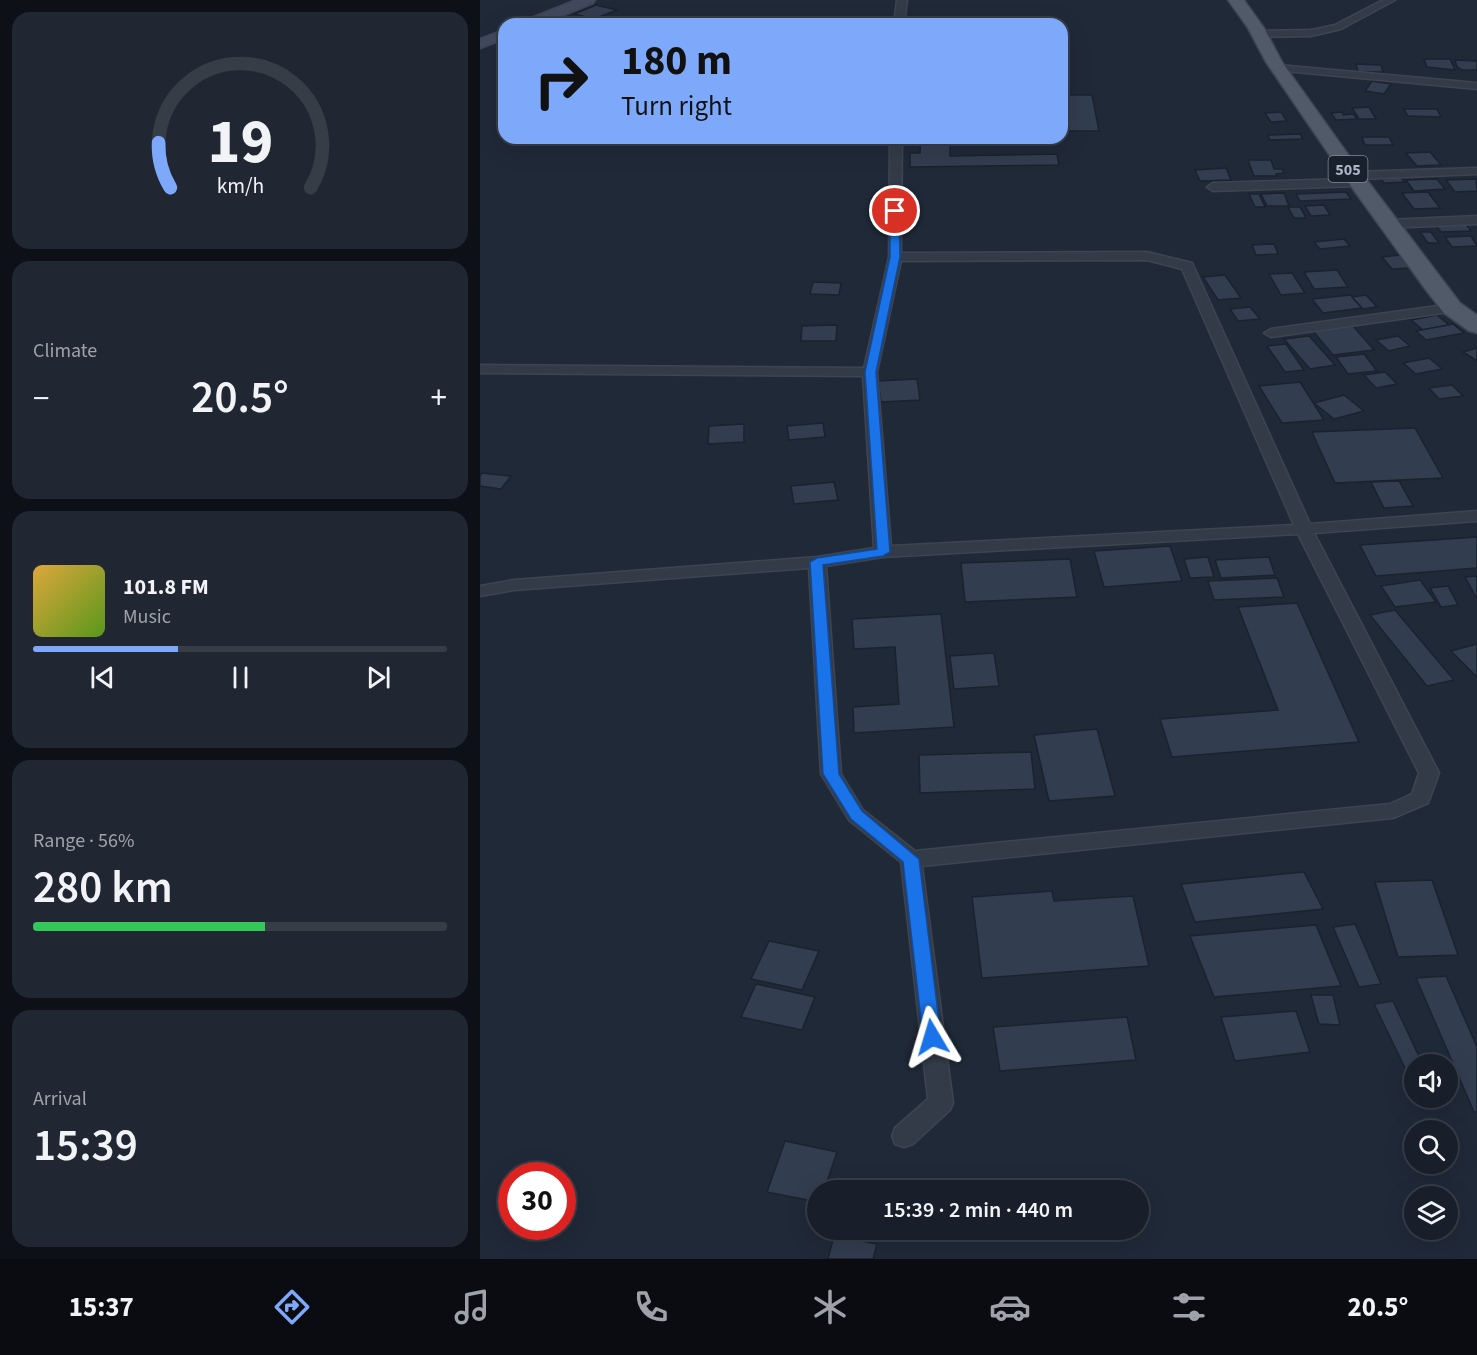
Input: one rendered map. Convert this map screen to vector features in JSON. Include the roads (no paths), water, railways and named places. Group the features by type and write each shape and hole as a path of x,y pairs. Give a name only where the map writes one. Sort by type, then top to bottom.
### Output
{"main road":[{"path":"544,18 588,0"},
{"name":"505","path":"1236,0 1278,68 1355,179 1388,224 1467,316"},
{"path":"480,44 498,36"}],"street":[{"path":"900,18 902,0"},
{"path":"1259,34 1311,33 1338,27 1390,0"},
{"path":"1278,68 1343,72 1420,83 1477,86"},
{"path":"883,552 870,372 895,257 896,144"},
{"path":"1213,187 1477,171"},
{"path":"1388,224 1477,220"},
{"path":"817,562 831,774 856,815 911,859 1393,812 1421,798 1429,773 1304,529 1187,266 1147,256 895,257"},
{"path":"1271,333 1467,316"},
{"path":"480,369 870,372"},
{"path":"480,591 514,585 817,562 883,552 1304,529 1477,516"},
{"path":"904,1136 941,1103 911,859"}]}
